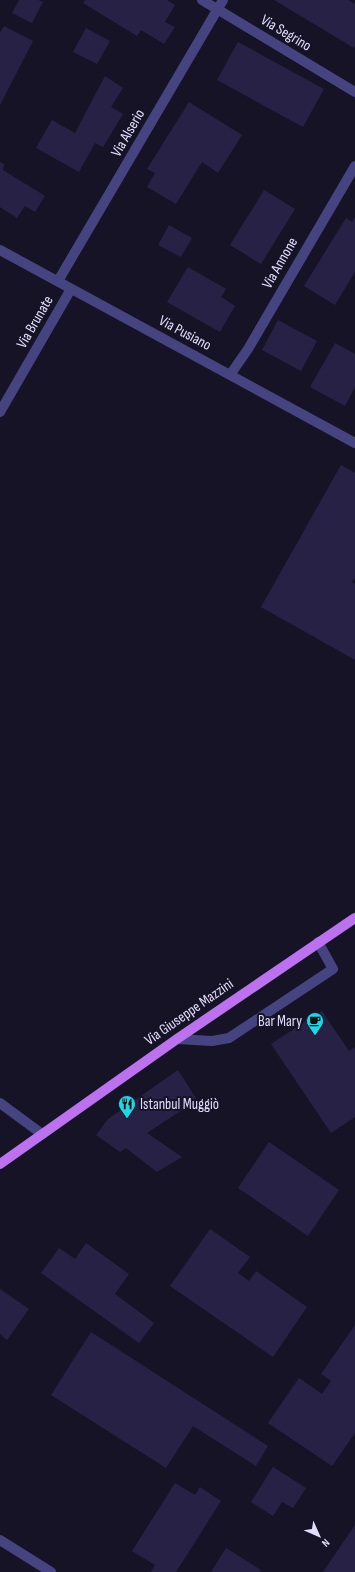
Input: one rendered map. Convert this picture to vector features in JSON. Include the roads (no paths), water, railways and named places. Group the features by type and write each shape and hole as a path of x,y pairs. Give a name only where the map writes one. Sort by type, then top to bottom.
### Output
{"main road":[{"name":"Via Giuseppe Mazzini","path":"0,1164 177,1039 355,918"}],"street":[{"name":"Via Segrino","path":"202,0 355,92"},
{"name":"Via Alserio","path":"58,281 223,0"},
{"name":"Via Annone","path":"230,375 248,349 355,166"},
{"name":"Via Pusiano","path":"0,250 355,443"},
{"name":"Via Brunate","path":"0,412 71,288"},
{"path":"177,1039 212,1041 229,1038 333,969 318,942"},
{"path":"0,1103 42,1134"},
{"path":"0,1540 51,1572"}],"place":[{"name":"Bar Mary","path":"315,1036"},
{"name":"Istanbul Muggiò","path":"127,1119"}]}
